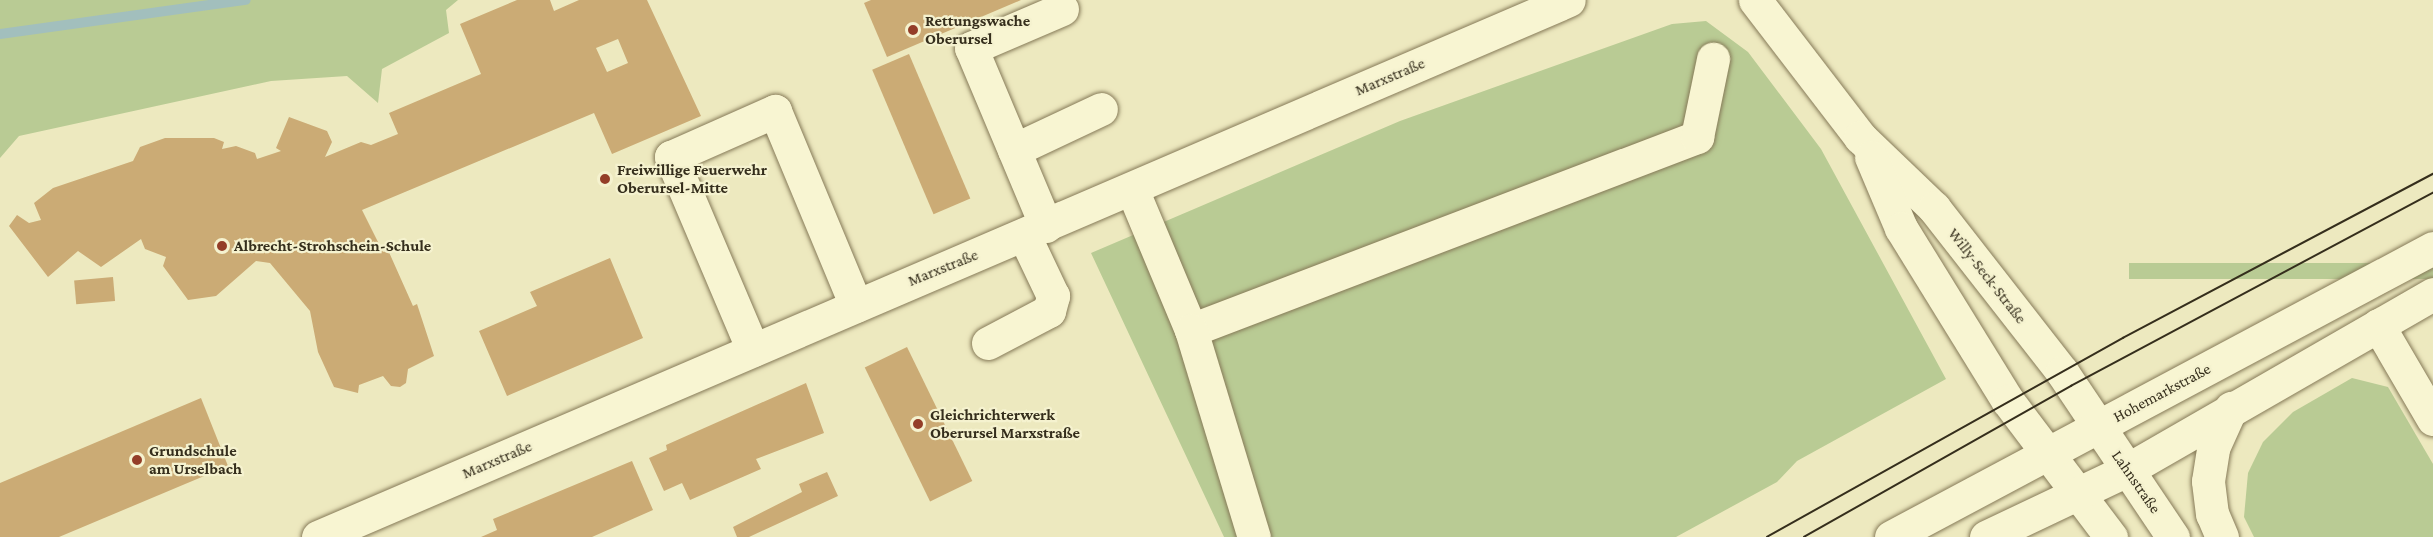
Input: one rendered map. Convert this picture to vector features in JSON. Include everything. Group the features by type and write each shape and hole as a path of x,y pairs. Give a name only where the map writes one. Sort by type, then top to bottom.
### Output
{"street":[{"name":"Marxstraße","path":"318,537 1569,0"},
{"name":"Willy-Seck-Straße","path":"1755,0 1860,137 1934,208 2062,372 2099,428"},
{"path":"988,343 1049,311 1053,296 1014,150 971,48 1062,9"},
{"path":"1191,330 1697,137 1713,59"},
{"path":"1014,150 1101,109"},
{"path":"753,350 671,157 775,111 856,306"},
{"name":"Willy-Seck-Straße","path":"1860,137 1901,228 2008,401 2048,455"},
{"path":"1132,189 1191,330 1254,537"},
{"name":"Hohemarkstraße","path":"1891,537 2433,248"},
{"path":"1986,537 2127,470 2231,408 2433,294"},
{"path":"2378,325 2433,419"},
{"path":"2222,537 2212,514 2208,481 2213,448 2231,408"},
{"name":"Lahnstraße","path":"2099,428 2173,537"},
{"path":"2048,455 2111,537"}],"green space":[{"path":"0,0 458,0 446,10 449,33 382,69 378,103 347,76 271,81 19,136 0,158"},
{"path":"1706,21 1748,52 1821,149 1946,379 1797,461 1777,482 1676,537 1224,537 1091,253 1400,121 1672,24"},
{"path":"2129,263 2433,263 2433,279 2129,279"},
{"path":"2352,378 2388,387 2433,464 2433,537 2254,537 2244,517 2248,473 2263,442 2293,412"}],"building":[{"path":"517,0 550,0 554,11 579,0 647,0 701,116 612,154 594,113 362,210 383,252 388,250 413,306 417,304 434,356 408,369 406,383 400,387 391,386 383,376 359,385 358,393 334,387 318,352 310,311 270,263 256,261 216,296 188,300 163,266 166,257 145,249 141,239 101,267 78,251 48,277 9,226 17,215 29,223 41,220 34,203 53,188 133,161 140,147 165,138 214,138 224,142 222,149 236,146 255,153 257,159 281,151 276,148 289,117 327,131 332,142 325,157 361,142 371,145 398,134 389,113 481,74 460,24","holes":["618,39 628,63 607,72 596,48"]},
{"name":"Rettungswache Oberursel","path":"871,0 1021,0 887,57 864,3"},
{"path":"909,54 970,199 934,214 872,70"},
{"path":"610,258 643,338 507,396 479,331 537,306 530,292"},
{"path":"113,277 115,301 76,304 74,280"},
{"name":"Gleichrichterwerk Oberursel Marxstraße","path":"907,347 972,481 930,502 865,368"},
{"path":"806,383 824,433 756,459 761,469 690,500 682,483 664,491 649,458 667,450 666,445"},
{"path":"201,398 228,466 59,537 0,537 0,483"},
{"path":"632,461 653,510 592,537 481,537 497,530 493,519"},
{"path":"827,472 838,496 749,537 737,537 733,527 802,492 799,484"}],"waterway":[{"path":"0,34 246,0"}],"tram line":[{"path":"1767,537 2123,338 2433,174"},
{"path":"1804,537 2071,386 2433,193"}],"place":[{"name":"Rettungswache Oberursel","path":"913,30"},
{"name":"Freiwillige Feuerwehr Oberursel-Mitte","path":"605,179"},
{"name":"Albrecht-Strohschein-Schule","path":"222,246"},
{"name":"Gleichrichterwerk Oberursel Marxstraße","path":"918,424"},
{"name":"Grundschule am Urselbach","path":"137,460"}]}
